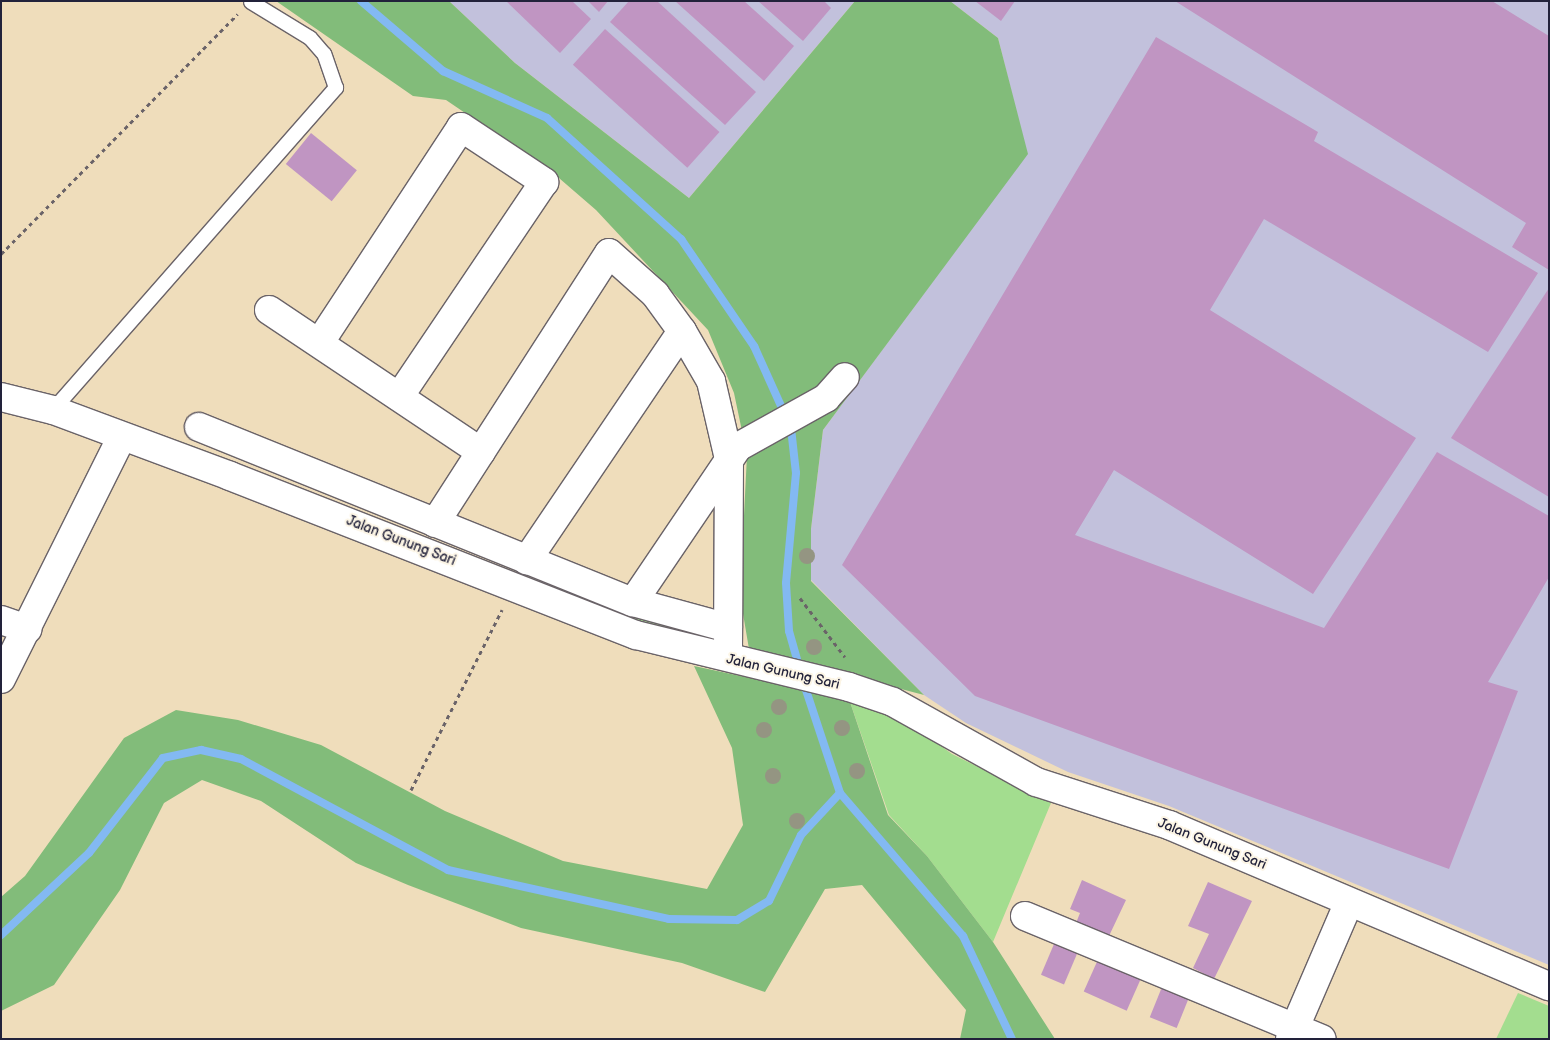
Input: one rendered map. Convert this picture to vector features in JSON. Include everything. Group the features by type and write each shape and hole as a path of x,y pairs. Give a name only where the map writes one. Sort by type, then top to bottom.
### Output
{"street":[{"path":"320,342 461,127 544,182 399,397"},
{"path":"435,523 609,253 655,294 682,331 711,381 729,459 728,659"},
{"path":"269,310 320,342 481,452"},
{"path":"527,560 682,331"},
{"path":"633,602 729,459 751,440 812,405 845,377"},
{"name":"Jalan Gunung Sari","path":"1,398 53,410 514,585 636,635 816,679 893,702 1036,782 1170,825 1549,986"},
{"path":"199,427 633,602 728,628"},
{"path":"1,679 122,436"},
{"path":"1,620 27,629"},
{"path":"1292,1033 1349,902"},
{"path":"1025,916 1292,1033 1322,1039"}],"lane":[{"path":"53,410 336,88 324,54 310,38 250,2"}],"path":[{"path":"1,254 250,2"},
{"path":"411,790 514,585"},
{"path":"800,598 850,662"}],"shaded area":[{"path":"449,1 855,1 689,198 515,63"},
{"path":"950,1 1549,1 1549,965 1169,806 1068,772 966,723 924,695 811,580 811,529 823,430 1027,154 998,38"}],"green space":[{"path":"276,1 449,1 515,63 689,198 855,1 950,1 998,38 1028,154 823,430 811,529 811,581 924,695 749,649 740,596 747,455 734,393 708,330 596,210 552,172 446,100 413,96"},
{"path":"173,438 626,615 684,629 683,633 623,618"},
{"path":"694,666 849,699 888,815 927,856 993,942 1055,1039 960,1039 966,1010 862,885 825,889 765,992 682,963 521,928 356,863 261,801 202,780 164,803 120,890 54,985 1,1011 1,897 25,876 124,738 176,710 238,720 321,745 445,811 563,861 707,889 743,825 732,748"},
{"path":"849,699 912,725 952,754 1051,803 993,942 927,856 889,815"},
{"path":"1518,993 1549,1006 1549,1039 1496,1039"}],"building":[{"path":"506,1 572,1 591,19 560,53"},
{"path":"588,1 608,1 599,12"},
{"path":"629,1 657,1 756,92 725,125 610,22"},
{"path":"675,1 744,1 794,46 764,81"},
{"path":"758,1 824,1 831,8 803,41"},
{"path":"975,1 1015,1 1001,21"},
{"path":"1175,1 1492,1 1549,36 1549,270 1512,247 1526,223"},
{"path":"605,29 719,132 687,168 573,65"},
{"path":"1156,37 1318,132 1314,141 1538,273 1488,352 1264,219 1210,310 1416,438 1313,594 1114,470 1075,535 1324,628 1437,452 1549,516 1549,577 1488,682 1518,691 1449,869 975,696 842,565"},
{"path":"311,133 357,170 332,201 286,164"},
{"path":"1549,288 1549,497 1451,438"},
{"path":"1082,880 1126,900 1109,936 1076,923 1080,913 1070,909"},
{"path":"1208,882 1252,901 1214,979 1193,968 1209,934 1188,926"},
{"path":"1057,937 1080,947 1064,985 1041,975"},
{"path":"1100,955 1143,974 1127,1011 1084,992"},
{"path":"1164,982 1191,993 1177,1028 1150,1017"}],"waterway":[{"path":"361,1 443,71 547,118 681,239 754,346 791,428 796,473 786,583 789,631 800,670"},
{"path":"803,681 840,793 963,936 1012,1039"},
{"path":"1,935 89,853 163,758 201,750 241,759 448,870 669,919 737,920 769,901 801,835 840,793"}]}
